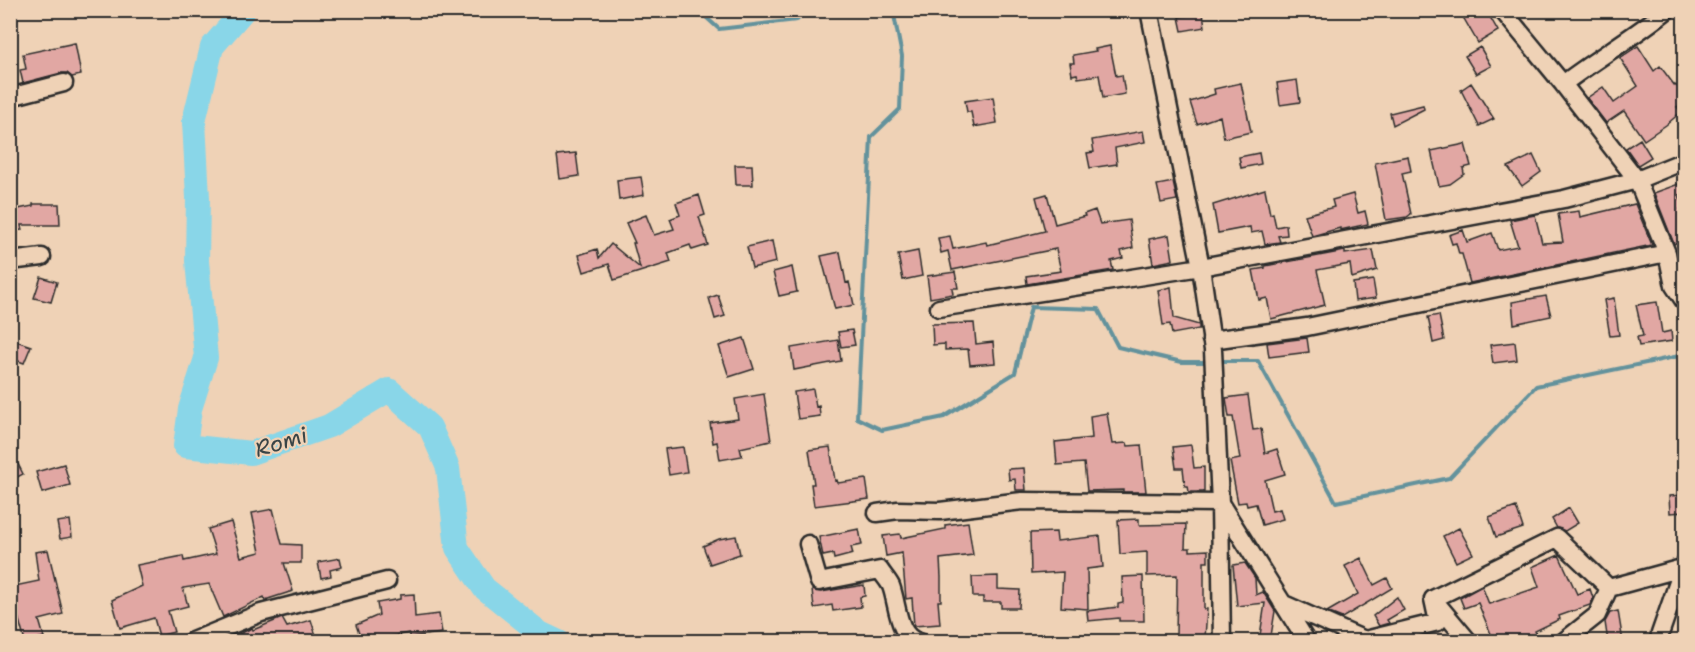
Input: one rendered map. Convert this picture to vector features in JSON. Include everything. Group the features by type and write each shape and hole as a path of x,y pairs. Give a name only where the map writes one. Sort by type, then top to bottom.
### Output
{"street":[{"path":"1149,10 1201,267 1212,345 1220,503 1222,642"},
{"path":"1502,10 1563,84 1636,180 1667,253 1674,286 1684,301"},
{"path":"1563,84 1667,10"},
{"path":"10,97 64,83"},
{"path":"939,308 1201,267 1564,198 1636,180 1684,161"},
{"path":"1212,345 1667,253"},
{"path":"10,261 42,257"},
{"path":"877,513 898,510 940,511 1022,501 1220,503"},
{"path":"1220,503 1307,642"},
{"path":"1433,598 1557,538 1610,588"},
{"path":"808,544 819,582 880,570 890,584 904,633 920,642"},
{"path":"1563,642 1597,615 1610,588 1684,566"},
{"path":"1659,642 1684,566"},
{"path":"190,642 261,613 387,580"},
{"path":"1282,603 1365,640 1438,622 1433,598"},
{"path":"1433,598 1470,642"}],"building":[{"path":"1459,10 1486,10 1498,31 1478,43"},
{"path":"1203,13 1205,27 1182,31 1179,17"},
{"path":"75,43 81,75 72,77 67,73 61,73 23,83 20,70 26,69 23,54"},
{"path":"1110,46 1116,76 1122,75 1125,94 1103,98 1099,75 1078,78 1077,74 1072,75 1070,63 1074,63 1073,55"},
{"path":"1638,46 1654,71 1660,66 1684,95 1684,102 1677,107 1681,112 1644,140 1624,111 1606,123 1587,98 1603,87 1614,103 1638,86 1620,58"},
{"path":"1480,47 1491,66 1476,74 1465,56"},
{"path":"1297,80 1300,102 1280,105 1277,83"},
{"path":"1241,83 1251,132 1224,138 1220,116 1197,124 1190,102 1215,94 1214,89"},
{"path":"1471,83 1494,119 1479,126 1461,90"},
{"path":"993,97 997,123 974,127 971,112 967,112 965,101"},
{"path":"1423,105 1424,109 1393,125 1390,113"},
{"path":"1143,131 1145,142 1115,148 1117,164 1090,168 1087,153 1094,152 1092,140"},
{"path":"1640,139 1651,157 1638,165 1626,148"},
{"path":"1465,144 1471,166 1463,168 1464,174 1450,184 1439,186 1431,151"},
{"path":"576,153 579,176 560,179 557,155"},
{"path":"1259,153 1261,164 1241,168 1239,157"},
{"path":"1533,155 1541,172 1522,186 1508,167"},
{"path":"1408,156 1411,171 1402,173 1411,214 1407,217 1386,220 1375,163"},
{"path":"735,165 752,165 753,185 736,185"},
{"path":"641,177 644,195 619,200 617,180"},
{"path":"1173,182 1177,200 1161,203 1157,185"},
{"path":"1684,182 1684,193 1679,195 1684,208 1680,209 1684,220 1684,239 1674,244 1654,193"},
{"path":"1265,189 1270,214 1273,213 1276,227 1286,225 1287,235 1278,236 1280,242 1265,244 1262,231 1251,233 1250,227 1218,233 1213,205"},
{"path":"1047,194 1055,224 1085,216 1084,214 1095,210 1100,224 1129,220 1133,248 1121,251 1123,258 1111,261 1113,270 1027,284 1026,276 1061,271 1056,249 952,270 948,251 941,253 938,238 950,236 953,249 986,242 987,245 1045,231 1036,197"},
{"path":"1353,194 1358,213 1365,211 1368,224 1340,230 1340,228 1312,236 1305,215 1334,207 1332,200"},
{"path":"699,195 705,215 699,217 708,245 692,250 690,245 668,253 671,262 614,280 609,264 584,272 579,255 597,249 599,258 611,244 640,268 633,243 635,243 626,223 646,215 654,235 674,229 670,219 680,215 676,203"},
{"path":"10,197 16,197 18,209 33,206 33,204 59,204 60,225 21,225 22,230 10,231"},
{"path":"1635,204 1652,245 1470,283 1462,254 1459,254 1456,243 1452,244 1449,235 1463,230 1467,242 1492,233 1498,250 1518,246 1510,220 1535,215 1542,243 1563,242 1558,214 1579,211 1580,217"},
{"path":"1169,235 1173,260 1153,264 1149,239"},
{"path":"772,241 776,262 752,268 747,247"},
{"path":"1373,250 1377,270 1352,278 1350,264 1317,270 1325,305 1271,319 1267,298 1259,300 1253,270 1345,251 1345,254"},
{"path":"918,251 922,276 903,280 898,255"},
{"path":"840,252 846,283 849,282 854,305 835,309 821,256"},
{"path":"792,267 797,292 779,296 773,272"},
{"path":"955,272 958,288 952,288 953,294 930,298 927,276"},
{"path":"41,277 57,282 51,302 34,298"},
{"path":"1373,280 1376,298 1355,301 1353,283"},
{"path":"1171,287 1174,318 1199,325 1199,329 1172,334 1170,324 1163,325 1158,290"},
{"path":"718,295 725,316 715,319 709,298"},
{"path":"1546,296 1551,316 1514,324 1512,302"},
{"path":"1614,298 1619,335 1610,336 1604,300"},
{"path":"1657,302 1662,333 1671,331 1672,341 1639,346 1637,337 1643,336 1636,305"},
{"path":"1439,315 1444,340 1433,343 1428,317"},
{"path":"974,323 976,344 993,342 995,363 970,365 968,349 945,350 945,344 933,345 932,324"},
{"path":"852,330 855,345 841,347 838,332"},
{"path":"744,338 754,369 729,377 719,346"},
{"path":"1307,338 1309,352 1269,357 1267,343"},
{"path":"10,339 31,346 24,363 10,358"},
{"path":"838,340 841,361 794,370 791,348"},
{"path":"1515,342 1517,360 1493,363 1490,345"},
{"path":"813,389 820,416 798,419 794,392"},
{"path":"764,394 771,441 740,448 742,456 720,460 717,442 713,443 710,423 738,419 735,399"},
{"path":"1248,395 1253,430 1261,429 1265,453 1277,449 1285,474 1265,480 1272,511 1280,509 1283,519 1262,525 1256,504 1247,506 1246,502 1238,503 1230,461 1240,459 1233,417 1229,417 1226,398"},
{"path":"1107,413 1112,444 1141,445 1146,492 1087,491 1084,463 1057,465 1055,442 1092,438 1090,416"},
{"path":"1191,445 1194,468 1204,467 1204,492 1189,492 1188,486 1185,486 1183,468 1176,468 1173,447"},
{"path":"683,447 687,472 669,475 665,449"},
{"path":"830,447 835,481 837,480 838,483 866,479 869,499 814,506 811,484 814,484 809,450"},
{"path":"10,448 23,474 10,481"},
{"path":"64,464 70,485 42,493 36,472"},
{"path":"1024,468 1026,490 1016,490 1015,479 1009,480 1008,469"},
{"path":"1684,495 1684,512 1670,513 1669,496"},
{"path":"1516,507 1523,528 1496,537 1489,517"},
{"path":"1569,508 1578,523 1565,531 1557,528 1552,519"},
{"path":"273,509 282,544 301,545 301,563 284,563 293,591 265,600 264,597 223,617 209,584 183,588 188,606 168,611 174,632 159,636 154,618 120,628 112,600 142,586 137,565 183,556 184,561 216,554 208,529 231,522 241,557 260,552 252,513"},
{"path":"1139,519 1139,525 1186,524 1185,548 1190,548 1190,551 1208,550 1208,562 1204,562 1204,609 1207,609 1205,638 1176,637 1177,575 1147,576 1147,552 1120,554 1118,520"},
{"path":"70,520 72,537 60,539 57,522"},
{"path":"968,522 973,555 940,559 941,601 938,601 940,624 914,626 912,598 906,599 902,553 886,556 883,536 900,534 901,538 945,529 945,525"},
{"path":"1459,528 1473,554 1456,562 1443,536"},
{"path":"859,529 862,545 851,547 853,554 834,559 833,554 823,556 819,537"},
{"path":"1056,532 1057,541 1100,536 1103,567 1087,569 1088,609 1061,607 1063,572 1031,574 1030,533"},
{"path":"736,536 740,554 710,564 703,546 719,539"},
{"path":"48,550 63,614 39,620 44,637 25,642 10,587 39,581 35,552"},
{"path":"1559,555 1577,594 1590,589 1593,598 1590,605 1559,616 1560,619 1535,631 1540,642 1479,642 1491,634 1478,603 1464,608 1460,598 1482,586 1489,604 1539,587 1532,567"},
{"path":"340,558 342,567 330,570 331,576 321,578 318,562"},
{"path":"1361,558 1374,585 1387,578 1392,588 1342,618 1327,612 1358,594 1345,566"},
{"path":"1245,563 1255,578 1256,595 1263,592 1275,611 1270,642 1259,642 1265,603 1237,606 1233,565"},
{"path":"998,576 998,589 1020,590 1019,608 1001,608 1001,602 983,602 983,597 973,597 972,577"},
{"path":"1143,576 1144,621 1119,621 1119,618 1088,621 1087,611 1118,607 1118,604 1123,603 1122,577"},
{"path":"864,585 865,596 860,597 861,607 833,611 832,605 814,608 812,590 821,592"},
{"path":"414,594 415,617 439,614 442,633 409,637 409,633 362,642 356,625 379,615 377,603 400,599 400,595"},
{"path":"1397,597 1404,610 1387,620 1389,623 1379,626 1373,616"},
{"path":"1618,611 1623,642 1608,642 1605,622 1610,613"},
{"path":"282,618 287,627 311,620 318,642 223,642 252,628 253,630"}],"waterway":[{"name":"Romi","path":"244,10 212,47 194,121 198,198 197,261 206,358 190,409 185,446 251,453 329,426 389,390 430,427 448,468 457,548 484,588 540,633 559,642"},
{"path":"698,10 719,29 797,20 808,10"},
{"path":"893,10 902,56 900,109 871,137 857,418 882,430 944,417 1015,373 1031,307 1098,309 1118,347 1182,362 1209,362"},
{"path":"1217,361 1258,361 1336,502 1449,478 1536,386 1684,355"}]}
